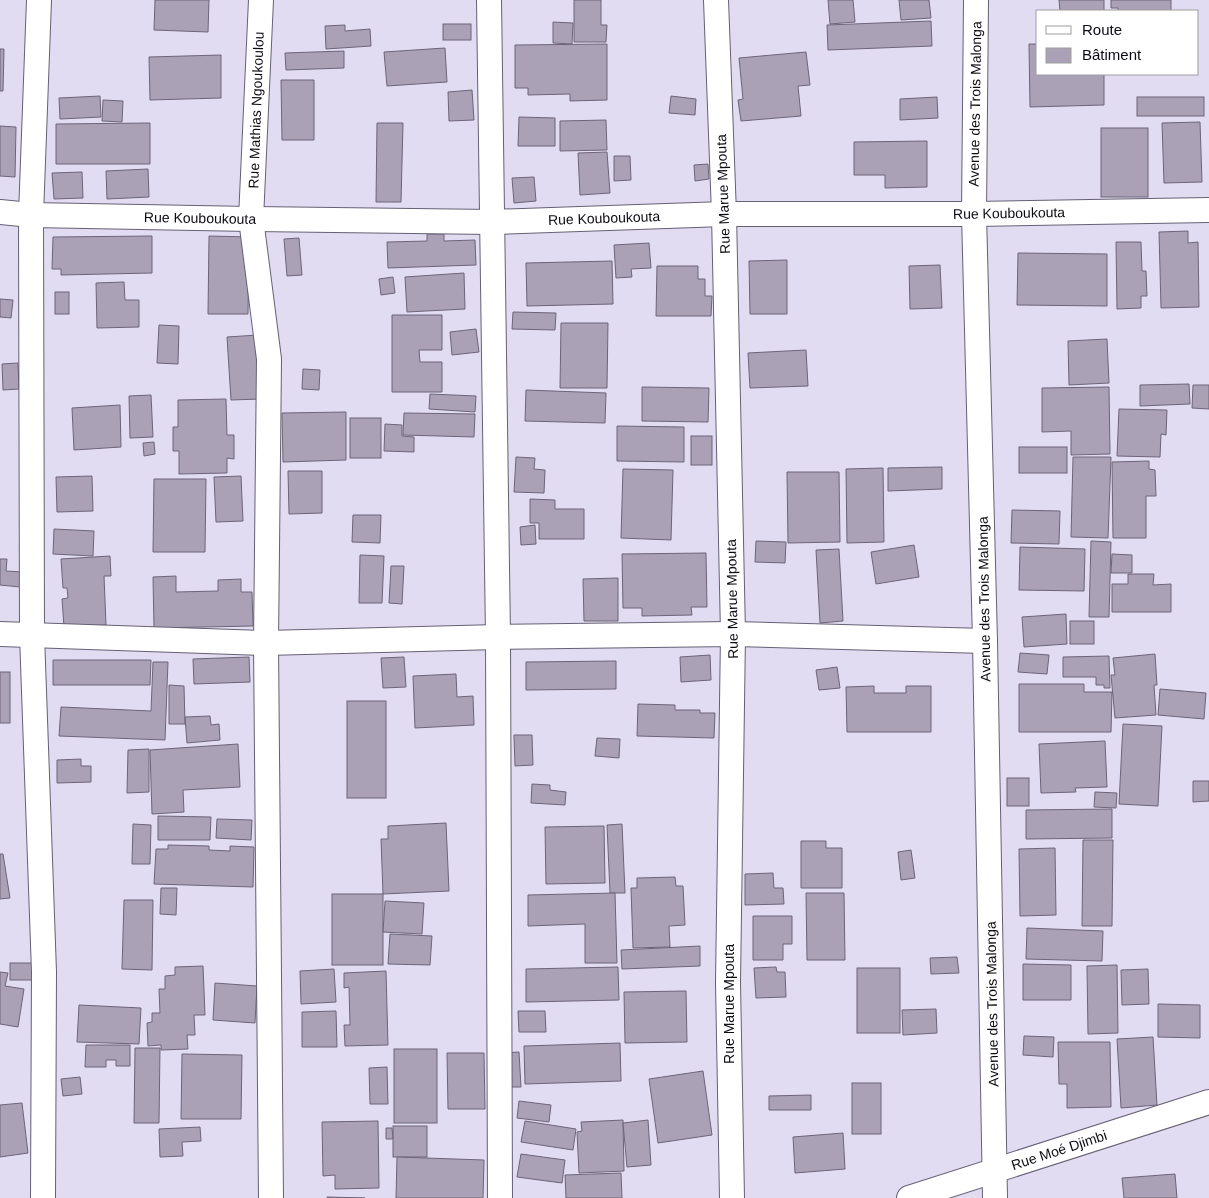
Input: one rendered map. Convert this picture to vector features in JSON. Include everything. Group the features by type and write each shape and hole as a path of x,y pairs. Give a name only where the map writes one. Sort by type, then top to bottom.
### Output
{"street":[{"path":"39,0 31,215 32,635 44,972 44,1198"},
{"name":"Rue Mathias Ngoukoulou","path":"261,0 251,219 269,359 266,644 271,1198"},
{"path":"489,0 498,637 500,1198"},
{"name":"Rue Marue Mpouta","path":"716,0 724,214 733,634 728,983 732,1198"},
{"name":"Avenue des Trois Malonga","path":"976,0 974,214 985,641 995,1198"},
{"name":"Rue Kouboukouta","path":"0,212 31,215 492,222 724,214 974,214 1209,210"},
{"path":"0,634 266,644 498,637 733,634 985,641"},
{"name":"Rue Moé Djimbi","path":"909,1198 1209,1102"}],"building":[{"path":"155,0 209,0 208,32 154,30"},
{"path":"574,0 601,0 601,25 607,25 606,42 574,42"},
{"path":"828,0 853,0 855,22 830,24"},
{"path":"899,0 929,0 931,18 901,20"},
{"path":"1059,0 1104,0 1104,10 1060,10"},
{"path":"1111,0 1171,0 1171,10 1118,10 1118,8 1111,8"},
{"path":"931,21 932,46 828,50 827,25"},
{"path":"553,22 573,23 572,44 553,43"},
{"path":"443,24 471,24 471,40 443,40"},
{"path":"345,25 345,31 370,29 371,46 326,49 325,26"},
{"path":"607,44 607,100 570,101 570,94 528,95 528,88 515,88 515,45"},
{"path":"1029,44 1036,44 1036,75 1104,75 1104,105 1030,107"},
{"path":"445,48 447,82 387,86 384,52"},
{"path":"0,49 4,49 3,91 0,91"},
{"path":"344,51 344,68 286,70 285,53"},
{"path":"806,52 810,85 798,86 801,116 741,121 738,100 743,99 739,58"},
{"path":"221,55 221,98 150,100 149,57"},
{"path":"281,80 314,80 314,140 282,140"},
{"path":"472,90 474,120 449,121 448,92"},
{"path":"100,96 101,117 60,119 59,98"},
{"path":"671,96 696,99 695,115 669,113"},
{"path":"937,97 938,118 900,120 900,99"},
{"path":"1137,97 1204,97 1204,116 1137,116"},
{"path":"103,100 123,101 122,122 102,121"},
{"path":"519,117 555,118 555,146 518,146"},
{"path":"606,120 607,150 560,151 560,121"},
{"path":"1200,122 1202,182 1164,183 1162,123"},
{"path":"150,123 150,164 56,164 56,124"},
{"path":"377,123 403,123 401,202 376,202"},
{"path":"0,126 16,127 15,177 0,176"},
{"path":"1101,128 1148,128 1148,197 1101,197"},
{"path":"927,141 927,187 885,188 885,175 854,175 854,142"},
{"path":"607,152 610,193 580,195 578,153"},
{"path":"614,156 630,156 631,180 614,181"},
{"path":"708,164 709,179 695,181 694,165"},
{"path":"148,169 149,197 107,199 106,171"},
{"path":"82,172 83,198 54,199 52,173"},
{"path":"534,177 536,201 514,203 512,178"},
{"path":"1188,231 1188,243 1198,242 1199,307 1161,308 1159,232"},
{"path":"427,234 444,234 444,241 475,240 476,265 388,268 387,242 427,241"},
{"path":"152,236 152,273 61,275 61,269 52,269 53,237"},
{"path":"209,236 249,237 248,314 208,314"},
{"path":"299,238 302,275 287,276 284,239"},
{"path":"1116,242 1141,242 1142,271 1146,271 1147,296 1141,296 1141,308 1117,309"},
{"path":"649,243 651,268 631,269 632,277 616,278 614,245"},
{"path":"1018,253 1107,254 1107,306 1017,305"},
{"path":"787,260 787,314 750,314 749,261"},
{"path":"612,261 613,304 527,306 526,263"},
{"path":"940,265 942,308 910,309 909,266"},
{"path":"657,266 698,266 698,279 705,279 705,296 712,296 711,316 656,316"},
{"path":"464,273 465,309 407,312 405,277"},
{"path":"393,277 395,293 381,295 379,279"},
{"path":"124,282 125,300 139,300 139,327 97,328 96,283"},
{"path":"55,292 69,292 69,314 55,314"},
{"path":"0,299 13,300 11,318 0,317"},
{"path":"513,312 556,313 555,330 512,329"},
{"path":"392,315 442,315 442,350 419,350 420,362 442,362 442,392 392,392"},
{"path":"561,323 608,323 607,388 560,388"},
{"path":"159,325 179,326 178,364 157,363"},
{"path":"476,329 479,352 452,355 450,332"},
{"path":"258,335 261,399 231,400 227,337"},
{"path":"1107,339 1109,383 1069,385 1068,341"},
{"path":"806,350 808,386 750,388 748,353"},
{"path":"18,363 19,389 3,390 2,364"},
{"path":"303,369 320,370 319,390 302,389"},
{"path":"1189,384 1190,404 1140,406 1140,385"},
{"path":"1193,385 1209,385 1209,409 1192,408"},
{"path":"642,387 709,388 708,422 642,421"},
{"path":"1109,387 1110,454 1071,455 1071,431 1042,432 1042,388"},
{"path":"526,390 606,393 605,423 525,421"},
{"path":"430,394 476,396 475,412 429,409"},
{"path":"151,395 153,437 130,438 129,396"},
{"path":"226,399 227,435 234,435 234,459 227,458 227,473 179,474 179,451 173,451 173,427 178,427 178,400"},
{"path":"120,405 121,447 74,450 72,408"},
{"path":"1119,409 1167,410 1166,435 1161,434 1160,457 1117,456"},
{"path":"346,412 346,460 283,462 282,413"},
{"path":"404,413 475,414 474,437 403,435"},
{"path":"350,418 381,418 381,458 350,458"},
{"path":"385,424 402,425 402,436 414,437 414,452 384,451"},
{"path":"617,426 684,427 684,462 617,461"},
{"path":"691,436 712,436 712,465 691,465"},
{"path":"154,442 155,454 144,456 143,443"},
{"path":"1019,447 1067,447 1067,473 1019,473"},
{"path":"516,457 535,458 534,469 545,470 544,493 514,492"},
{"path":"1073,457 1111,457 1108,538 1071,537"},
{"path":"1149,461 1149,469 1155,470 1156,496 1146,496 1146,538 1113,538 1112,462"},
{"path":"942,467 942,489 888,491 888,468"},
{"path":"883,468 884,542 847,543 846,469"},
{"path":"623,469 673,470 671,540 621,538"},
{"path":"288,471 322,471 322,513 289,514"},
{"path":"787,472 839,472 840,542 788,543"},
{"path":"92,476 93,511 57,512 56,477"},
{"path":"241,476 243,521 216,522 214,477"},
{"path":"154,479 206,479 205,552 153,552"},
{"path":"530,499 555,500 555,509 584,509 584,539 539,539 539,523 530,523"},
{"path":"1012,510 1060,511 1059,544 1011,543"},
{"path":"353,515 381,515 380,543 352,542"},
{"path":"535,525 536,544 521,545 520,527"},
{"path":"54,529 94,531 93,556 53,554"},
{"path":"756,541 786,542 785,563 755,562"},
{"path":"1091,541 1111,542 1109,617 1089,617"},
{"path":"914,545 919,577 876,584 871,552"},
{"path":"1020,547 1085,549 1084,591 1019,590"},
{"path":"839,549 843,621 820,623 816,550"},
{"path":"706,553 707,607 691,607 692,615 642,616 642,608 623,608 622,554"},
{"path":"1112,554 1132,555 1132,573 1111,573"},
{"path":"360,555 384,556 382,603 359,603"},
{"path":"110,556 111,576 104,576 106,625 64,627 62,599 68,598 67,588 63,588 61,559"},
{"path":"0,559 7,559 6,571 22,572 20,587 0,585"},
{"path":"391,566 404,566 402,604 389,603"},
{"path":"1128,574 1154,574 1153,585 1171,584 1171,612 1112,612 1112,584 1128,584"},
{"path":"176,576 176,592 218,591 218,580 241,579 241,592 252,592 253,626 154,628 153,577"},
{"path":"618,578 618,621 584,621 583,579"},
{"path":"1066,614 1067,644 1024,647 1022,617"},
{"path":"1070,621 1094,621 1094,644 1070,644"},
{"path":"1020,653 1049,655 1047,674 1018,672"},
{"path":"1155,654 1157,685 1154,685 1156,715 1115,718 1111,675 1115,675 1113,658"},
{"path":"710,655 711,680 681,682 680,657"},
{"path":"1109,656 1110,688 1104,688 1104,685 1096,685 1096,677 1063,677 1063,657"},
{"path":"249,657 250,682 194,684 193,659"},
{"path":"404,657 406,687 383,688 381,658"},
{"path":"53,660 151,660 150,685 53,685"},
{"path":"616,661 616,689 526,690 526,662"},
{"path":"153,662 168,662 165,740 59,736 61,707 151,711"},
{"path":"837,667 840,688 819,690 816,670"},
{"path":"0,672 10,672 10,723 0,723"},
{"path":"456,674 457,697 473,696 474,725 415,728 413,676"},
{"path":"1019,684 1084,684 1084,692 1112,692 1111,732 1019,732"},
{"path":"169,685 184,686 185,724 169,724"},
{"path":"874,686 874,693 906,693 906,686 931,686 931,732 847,732 846,687"},
{"path":"1160,689 1206,693 1204,719 1158,715"},
{"path":"347,701 386,701 386,798 347,798"},
{"path":"638,704 675,705 675,710 700,710 700,713 715,713 714,738 637,736"},
{"path":"210,716 211,725 219,724 220,740 187,743 185,717"},
{"path":"1123,724 1162,726 1158,806 1119,804"},
{"path":"514,735 532,735 533,765 515,766"},
{"path":"597,738 620,739 619,758 595,756"},
{"path":"1105,741 1107,787 1075,788 1076,792 1041,793 1039,744"},
{"path":"238,744 240,787 183,790 184,812 152,814 150,750"},
{"path":"149,749 149,792 127,793 128,750"},
{"path":"81,759 81,766 91,766 91,782 57,783 57,760"},
{"path":"1007,778 1029,778 1029,806 1007,806"},
{"path":"1193,781 1209,781 1209,801 1193,802"},
{"path":"532,784 550,785 550,790 566,792 565,805 531,803"},
{"path":"1095,792 1117,793 1116,808 1094,807"},
{"path":"1112,809 1112,838 1026,839 1026,810"},
{"path":"158,816 211,817 210,840 158,840"},
{"path":"217,819 252,820 251,840 216,838"},
{"path":"446,823 449,891 383,894 381,839 388,839 388,826"},
{"path":"133,824 151,825 150,864 132,864"},
{"path":"622,824 625,893 610,893 607,825"},
{"path":"604,826 605,883 546,884 545,827"},
{"path":"1083,840 1113,840 1112,926 1082,926"},
{"path":"801,841 826,841 826,848 842,848 842,888 801,888"},
{"path":"168,845 209,846 209,850 230,851 230,846 254,847 253,887 154,884 156,849 168,849"},
{"path":"1055,848 1056,915 1020,916 1019,849"},
{"path":"911,850 915,878 901,880 898,852"},
{"path":"0,854 3,854 10,898 0,899"},
{"path":"773,873 774,888 783,888 784,904 745,905 745,874"},
{"path":"675,877 676,886 683,886 685,925 669,926 670,947 633,948 631,888 637,888 637,878"},
{"path":"161,888 177,888 176,915 160,914"},
{"path":"615,893 617,963 585,963 585,924 528,926 528,895"},
{"path":"806,893 844,893 845,960 807,960"},
{"path":"332,894 383,894 383,965 332,965"},
{"path":"124,900 153,900 152,970 122,969"},
{"path":"385,901 424,903 422,934 383,932"},
{"path":"753,916 792,916 792,944 783,944 783,960 753,960"},
{"path":"1027,928 1103,931 1102,961 1026,959"},
{"path":"390,934 432,936 430,965 388,964"},
{"path":"700,946 700,966 622,969 621,950"},
{"path":"957,957 959,973 931,974 930,958"},
{"path":"10,963 38,963 38,980 10,980"},
{"path":"1023,964 1071,965 1071,1000 1023,1000"},
{"path":"1117,965 1118,1033 1088,1034 1087,966"},
{"path":"203,966 205,1015 194,1015 195,1035 187,1035 188,1049 161,1050 161,1045 148,1046 147,1023 152,1022 152,1013 160,1013 159,989 165,989 165,976 175,975 175,967"},
{"path":"618,967 619,1000 526,1002 526,969"},
{"path":"776,967 777,972 785,972 786,997 756,998 754,968"},
{"path":"857,968 900,968 900,1033 857,1033"},
{"path":"334,969 336,1002 301,1004 300,971"},
{"path":"1148,969 1149,1004 1122,1005 1121,970"},
{"path":"386,971 388,1045 345,1046 344,1025 350,1025 349,987 344,988 344,973"},
{"path":"0,972 8,973 5,986 24,989 18,1027 0,1024"},
{"path":"215,983 257,986 255,1023 213,1020"},
{"path":"686,991 687,1042 625,1043 624,992"},
{"path":"1158,1004 1200,1005 1200,1038 1158,1037"},
{"path":"79,1005 141,1008 139,1044 77,1042"},
{"path":"936,1009 937,1033 903,1035 902,1010"},
{"path":"336,1011 337,1047 302,1047 302,1012"},
{"path":"518,1011 545,1011 546,1032 519,1032"},
{"path":"1024,1036 1054,1037 1053,1057 1023,1055"},
{"path":"1153,1037 1157,1105 1121,1108 1117,1039"},
{"path":"1058,1042 1110,1042 1111,1107 1067,1108 1067,1084 1059,1084"},
{"path":"620,1043 621,1081 525,1084 524,1046"},
{"path":"86,1045 130,1045 130,1066 116,1066 116,1060 106,1060 106,1067 85,1067"},
{"path":"135,1048 160,1048 159,1123 134,1123"},
{"path":"394,1049 437,1049 437,1123 394,1123"},
{"path":"519,1052 521,1087 505,1087 503,1053"},
{"path":"447,1053 484,1053 485,1109 448,1109"},
{"path":"182,1054 242,1055 241,1119 181,1119"},
{"path":"387,1067 388,1104 370,1104 369,1068"},
{"path":"703,1071 712,1135 658,1143 649,1079"},
{"path":"80,1077 82,1094 63,1096 61,1079"},
{"path":"852,1083 881,1083 881,1134 852,1134"},
{"path":"811,1095 811,1110 769,1110 769,1096"},
{"path":"519,1101 551,1105 549,1122 517,1118"},
{"path":"22,1103 28,1153 0,1157 0,1105"},
{"path":"623,1120 624,1171 579,1173 577,1132 582,1131 581,1122"},
{"path":"648,1120 651,1165 627,1167 623,1123"},
{"path":"378,1121 379,1188 335,1189 335,1175 323,1176 322,1122"},
{"path":"525,1121 576,1129 573,1150 521,1142"},
{"path":"393,1126 427,1126 427,1157 393,1157"},
{"path":"200,1127 201,1141 182,1142 183,1156 160,1157 159,1129"},
{"path":"386,1128 392,1128 393,1139 386,1139"},
{"path":"843,1133 845,1169 795,1173 793,1137"},
{"path":"521,1154 565,1160 562,1183 517,1177"},
{"path":"397,1157 484,1160 483,1198 396,1198"},
{"path":"621,1173 622,1198 566,1198 565,1175"},
{"path":"1175,1174 1177,1198 1124,1198 1122,1178"},
{"path":"327,1197 365,1198 327,1198"}]}
